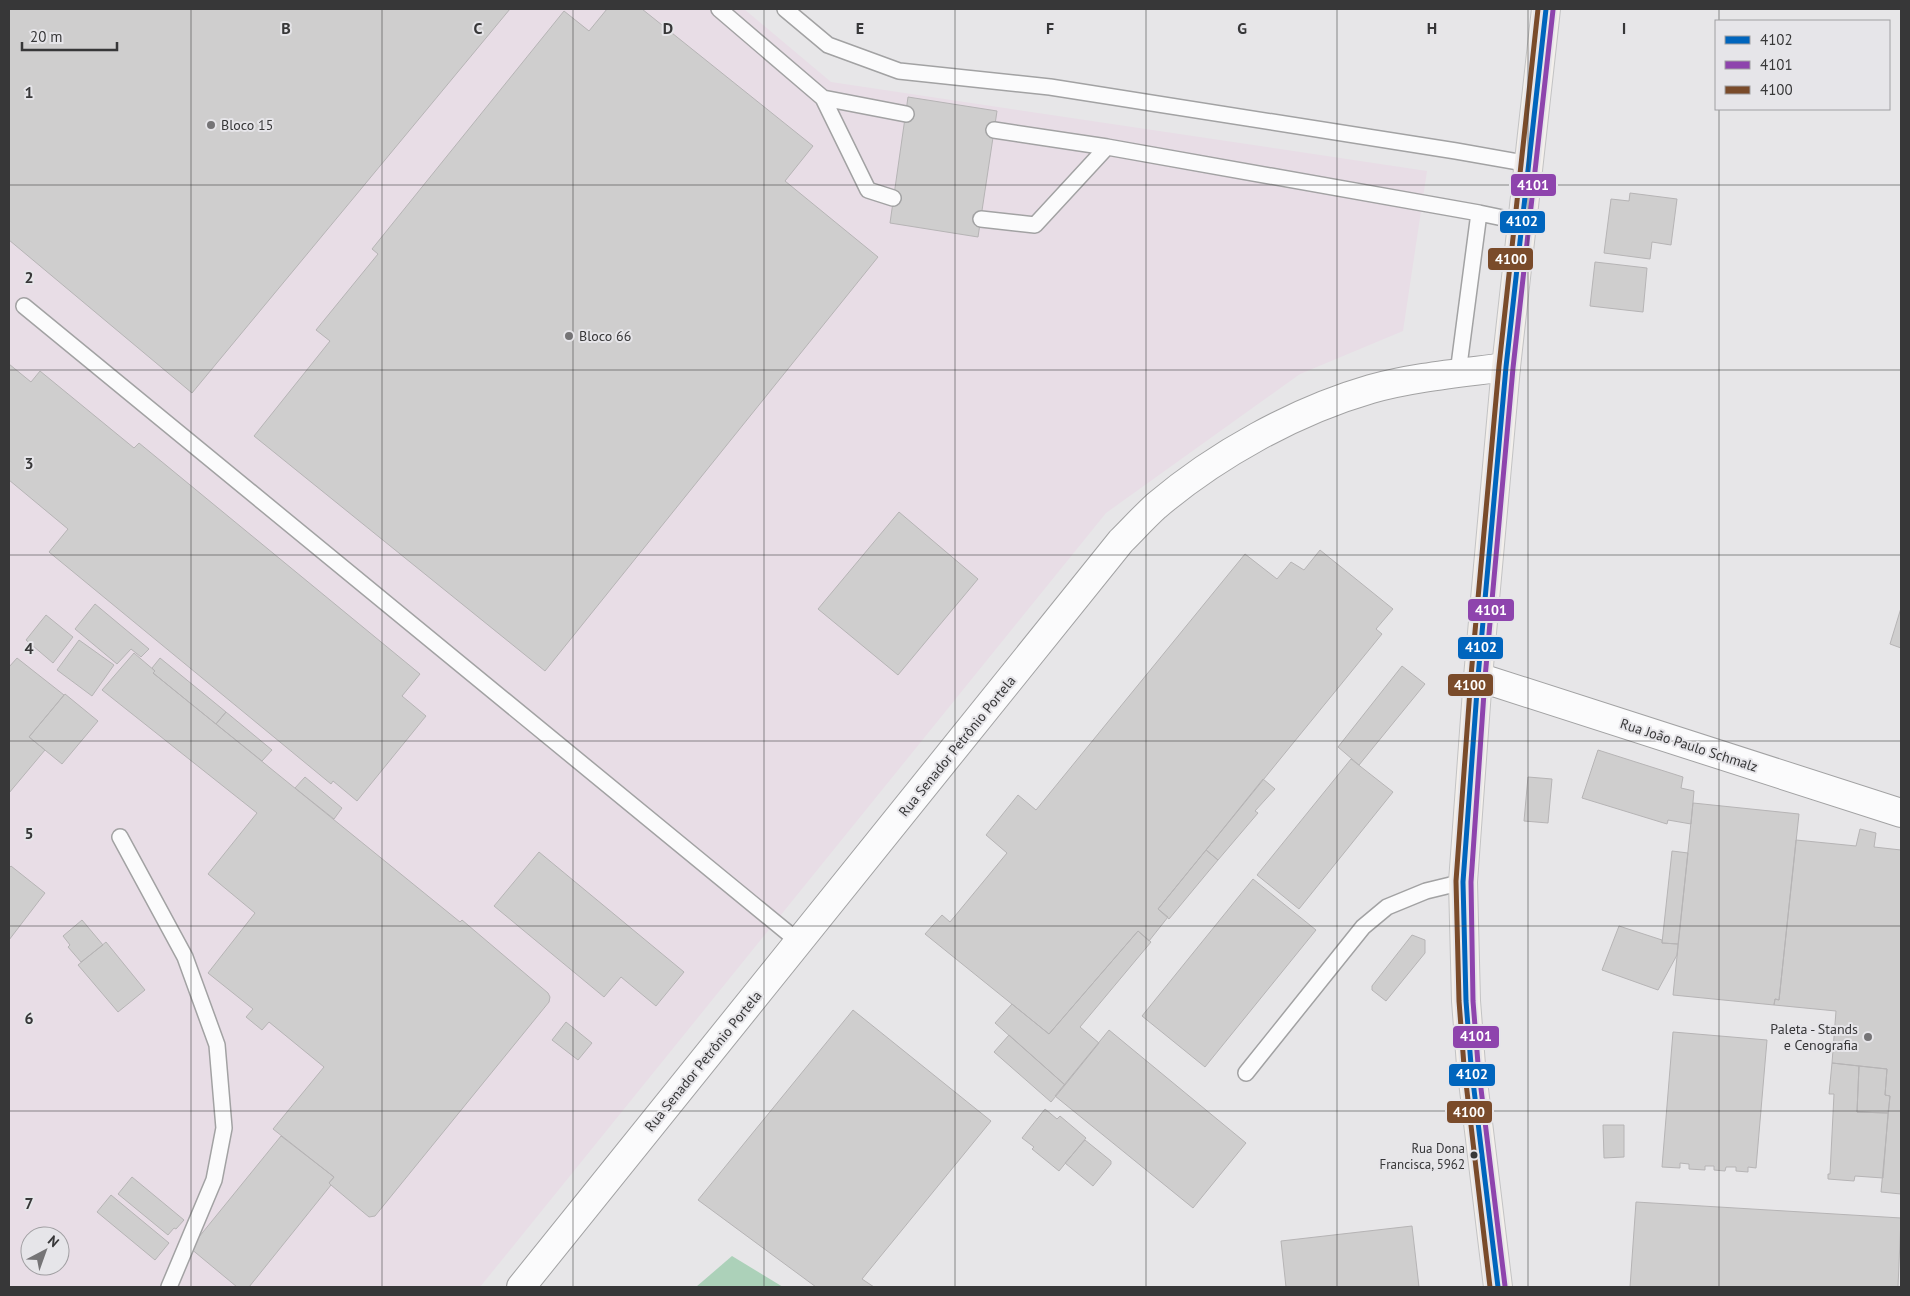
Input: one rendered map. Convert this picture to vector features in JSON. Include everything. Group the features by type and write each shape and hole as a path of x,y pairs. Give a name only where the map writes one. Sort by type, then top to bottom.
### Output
{"main road":[{"path":"1498,1287 1471,1065 1466,1001 1463,882 1478,677 1506,367 1546,9"}],"street":[{"name":"Rua Senador Petrônio Portela","path":"521,1287 1121,541 1156,506 1199,474 1282,424 1372,389 1458,373 1506,367"},
{"name":"Rua João Paulo Schmalz","path":"1478,677 1901,813"}],"lane":[{"path":"719,9 822,98 868,190 894,198"},
{"path":"785,9 828,45 899,71 1050,87 1529,164"},
{"path":"822,98 906,114"},
{"path":"994,130 1106,147 1522,222"},
{"path":"981,219 1035,225 1106,147"},
{"path":"1458,373 1479,213"},
{"path":"24,306 798,942"},
{"path":"120,837 185,957 217,1045 224,1128 214,1180 169,1287"},
{"path":"1246,1073 1364,928 1387,907 1426,891 1463,882"}],"shaded area":[{"path":"9,9 744,9 831,82 1427,171 1403,331 1300,374 1106,513 480,1287 9,1287"}],"green space":[{"path":"732,1256 783,1287 696,1287"}],"building":[{"name":"Bloco 15","path":"9,9 510,9 192,393 9,240"},
{"name":"Bloco 66","path":"607,9 642,9 813,146 785,181 878,257 545,671 254,436 330,341 316,330 378,254 372,249 564,11 589,31"},
{"path":"908,97 997,111 978,237 890,223"},
{"path":"1630,193 1677,199 1671,245 1652,242 1650,259 1604,253 1611,199 1629,201"},
{"path":"1595,262 1647,268 1643,312 1590,306"},
{"path":"9,364 31,382 40,371 134,448 139,443 420,674 402,696 426,716 357,801 333,781 331,784 49,552 68,529 9,480"},
{"path":"899,512 978,579 898,675 818,609"},
{"path":"1320,550 1393,609 1376,629 1382,634 1158,909 1168,917 1149,941 1138,931 1049,1034 925,934 942,915 950,922 1007,853 986,835 1018,795 1036,810 1245,554 1277,579 1291,562 1304,570"},
{"path":"95,604 149,649 141,657 131,649 117,664 75,629"},
{"path":"1901,608 1901,648 1890,644"},
{"path":"46,615 73,637 53,663 26,640"},
{"path":"79,640 114,665 92,696 57,670"},
{"path":"134,653 155,671 153,673 460,922 462,920 548,993 550,997 549,1002 375,1216 369,1217 331,1185 329,1183 334,1177 273,1129 324,1067 269,1022 262,1030 246,1017 253,1009 208,973 255,913 208,874 257,813 102,690"},
{"path":"17,658 64,695 29,737 45,750 9,793 9,667"},
{"path":"160,658 226,712 216,724 153,673 155,671 152,668"},
{"path":"1402,666 1425,684 1359,765 1338,747"},
{"path":"65,694 98,721 62,764 29,737"},
{"path":"226,712 272,750 262,761 216,724"},
{"path":"1598,750 1683,777 1681,788 1694,791 1691,824 1668,820 1667,824 1582,798"},
{"path":"1351,759 1393,792 1299,909 1257,875"},
{"path":"305,777 342,808 334,819 295,788"},
{"path":"1528,777 1552,779 1548,823 1524,821"},
{"path":"1263,779 1275,789 1255,811 1258,813 1218,860 1206,850"},
{"path":"1693,803 1799,814 1779,1000 1775,999 1774,1005 1673,995"},
{"name":"Paleta - Stands e Cenografia","path":"1860,829 1876,833 1874,847 1901,850 1901,1194 1881,1192 1890,1096 1885,1095 1887,1069 1832,1063 1836,1011 1774,1005 1775,999 1779,1000 1796,840 1856,846"},
{"path":"1206,850 1218,860 1169,919 1158,909"},
{"path":"1672,851 1688,853 1678,944 1662,943"},
{"path":"539,852 684,972 656,1006 621,977 604,997 494,906"},
{"path":"11,866 45,893 9,940 9,868"},
{"path":"1253,879 1316,930 1205,1067 1142,1016"},
{"path":"82,920 103,945 81,962 68,947 70,945 63,936"},
{"path":"1619,926 1662,940 1662,943 1678,944 1677,955 1658,990 1602,970"},
{"path":"1138,931 1151,942 1080,1027 1099,1043 1065,1085 995,1023 1012,1004 1049,1034"},
{"path":"1412,935 1425,940 1425,953 1386,1001 1372,990 1372,986"},
{"path":"106,942 145,990 118,1012 78,965"},
{"path":"853,1010 991,1121 862,1279 874,1287 816,1287 698,1200"},
{"path":"566,1022 592,1043 578,1060 552,1040"},
{"path":"1109,1030 1246,1143 1193,1208 1055,1096"},
{"path":"1673,1032 1767,1040 1756,1168 1748,1167 1748,1172 1736,1171 1736,1167 1726,1167 1725,1171 1714,1170 1714,1166 1705,1166 1705,1170 1689,1169 1689,1164 1680,1163 1680,1168 1662,1167"},
{"path":"1009,1035 1065,1085 1051,1102 994,1052"},
{"path":"1832,1063 1859,1066 1857,1112 1888,1113 1883,1178 1855,1176 1854,1181 1828,1179 1828,1174 1830,1174 1834,1094 1829,1094"},
{"path":"1859,1066 1887,1069 1885,1095 1890,1096 1888,1113 1857,1112"},
{"path":"1045,1109 1057,1119 1060,1116 1086,1138 1059,1171 1032,1149 1034,1147 1022,1138"},
{"path":"1603,1125 1624,1125 1624,1157 1604,1158"},
{"path":"281,1136 334,1177 329,1183 331,1185 249,1287 237,1287 190,1248"},
{"path":"1085,1140 1111,1161 1111,1164 1093,1186 1065,1163"},
{"path":"132,1177 184,1220 168,1235 118,1194"},
{"path":"111,1195 169,1243 155,1260 97,1212"},
{"path":"1636,1202 1901,1218 1898,1287 1630,1287"},
{"path":"1412,1226 1419,1287 1286,1287 1281,1241"}],"transit line":[{"name":"4100","path":"1490,1287 1464,1066 1459,1001 1456,881 1471,676 1499,366 1538,9"},
{"name":"4102","path":"1498,1287 1471,1065 1466,1001 1463,882 1478,677 1506,367 1546,9"},
{"name":"4101","path":"1505,1286 1478,1064 1473,1001 1471,882 1485,678 1513,368 1553,10"}],"place":[{"name":"Bloco 15","path":"211,125"},
{"name":"Bloco 66","path":"569,336"},
{"name":"Paleta - Stands e Cenografia","path":"1868,1037"},
{"name":"Rua Dona Francisca, 5962","path":"1474,1155"}]}
